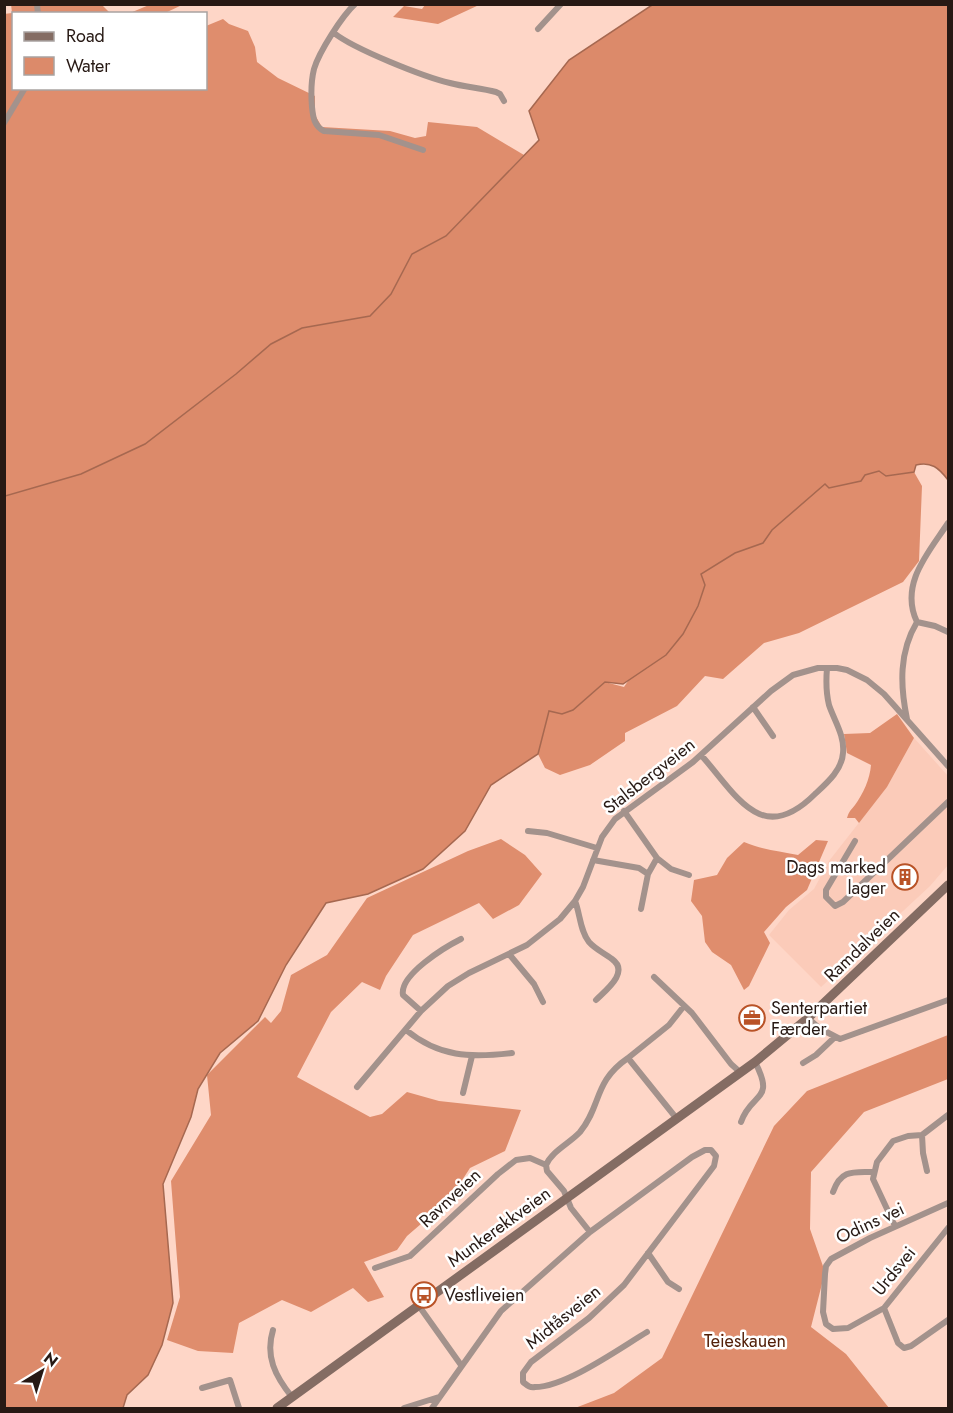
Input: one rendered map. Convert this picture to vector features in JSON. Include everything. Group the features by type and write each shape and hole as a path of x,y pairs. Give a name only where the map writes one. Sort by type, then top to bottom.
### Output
{"main road":[{"name":"Ramdalveien","path":"741,1073 808,1018 948,885"},
{"name":"Munkerekkveien","path":"277,1408 741,1073"}],"street":[{"path":"354,4 344,16 313,72 311,99 314,122 318,128 331,132 379,135 423,150"},
{"path":"538,29 561,4"},
{"path":"334,33 372,53 429,76 451,84 496,92 504,101"},
{"path":"4,123 24,90"},
{"path":"907,720 902,678 903,659 910,633 917,622 911,592 913,578 948,523"},
{"path":"917,622 948,632"},
{"path":"701,754 740,801 756,814 776,817 791,812 806,803 834,774 843,756 842,739 827,696 827,668"},
{"name":"Stalsbergveien","path":"357,1087 422,1011 448,986 528,945 549,928 575,901 584,887 597,848 607,828 624,811 701,754 779,683 793,675 827,668 847,670 867,680 884,694 948,766"},
{"path":"753,707 773,736"},
{"path":"855,841 826,890 826,897 835,906 843,902 948,802"},
{"path":"624,811 657,858 670,869 689,875"},
{"path":"528,831 547,833 597,848"},
{"path":"641,909 648,874 657,858"},
{"path":"593,860 639,868 648,874"},
{"path":"575,901 586,937 596,948 615,962 618,968 616,979 596,1000"},
{"path":"422,1011 403,995 403,988 422,964 461,939"},
{"path":"509,954 536,987 543,1002"},
{"path":"654,977 684,1006 741,1073"},
{"path":"808,1018 819,1028 835,1037 843,1038 948,1000"},
{"path":"432,1408 506,1305 590,1232 571,1208 567,1198 547,1171 546,1165 551,1157 581,1130 608,1076 669,1025 684,1006"},
{"path":"405,1030 432,1047 472,1056 512,1053"},
{"path":"803,1063 835,1037"},
{"path":"464,1093 472,1056"},
{"path":"628,1058 677,1119"},
{"path":"741,1122 764,1087 764,1080 755,1062"},
{"path":"895,1226 876,1186 874,1172 882,1154 893,1141 908,1136 922,1135 948,1115"},
{"path":"922,1135 927,1171"},
{"name":"Midtåsveien","path":"590,1232 692,1157 705,1150 713,1151 716,1160 714,1166 624,1285 605,1305 527,1365 523,1372 523,1382 535,1388 560,1381 647,1332"},
{"name":"Ravnveien","path":"375,1268 410,1256 516,1160 530,1158 546,1165"},
{"path":"833,1192 838,1179 848,1173 874,1172"},
{"name":"Odins vei","path":"857,1324 837,1330 828,1327 824,1321 826,1266 831,1259 895,1226 948,1203"},
{"name":"Urdsvei","path":"857,1324 884,1308 948,1228"},
{"path":"648,1253 668,1282 679,1289"},
{"path":"419,1306 461,1365"},
{"path":"884,1308 898,1343 904,1348 911,1346 948,1320"},
{"path":"273,1330 269,1346 270,1358 292,1397"},
{"path":"202,1388 230,1380 239,1408"},
{"path":"404,1408 439,1397"}],"shaded area":[{"path":"914,738 948,776 948,865 930,886 821,987 769,935 789,910 814,889 829,861 887,787"}],"green space":[{"path":"11,4 102,5 109,12 12,12"},
{"path":"149,4 182,5 167,12 132,12"},
{"path":"425,5 479,5 438,24 393,17 404,6 422,9"},
{"path":"12,13 12,90 207,90 207,26 223,19 229,24 248,31 255,47 257,62 278,78 315,96 315,115 322,127 390,131 415,138 426,136 428,122 477,127 524,155 446,236 412,254 391,294 370,316 302,328 271,344 145,444 81,474 5,497 4,14"},
{"path":"879,471 886,476 914,472 922,486 919,561 903,582 799,633 764,643 723,679 705,676 677,706 625,733 625,741 590,765 560,775 545,768 538,754 549,710 573,710 605,682 624,687 630,678 650,665 683,634 698,606 705,585 701,574 735,553 763,543 771,530 825,483"},
{"path":"897,714 914,738 887,787 859,823 855,818 847,818 866,786 871,765 847,753 844,734 870,733"},
{"path":"501,839 525,855 542,874 519,905 493,919 479,903 413,935 386,976 380,990 362,982 331,1012 297,1077 370,1117 382,1114 407,1092 439,1101 521,1110 505,1151 470,1168 450,1199 407,1236 397,1250 364,1262 384,1297 368,1302 353,1288 311,1312 282,1300 239,1323 233,1353 198,1351 167,1340 180,1297 171,1181 211,1115 207,1075 265,1017 271,1023 281,1011 291,975 327,955 367,898 468,851"},
{"path":"816,840 828,841 807,890 786,907 764,932 770,943 749,986 744,990 731,965 712,952 705,942 702,916 691,901 694,880 717,875 727,858 744,842 764,849 798,855"},
{"name":"Teieskauen","path":"948,1035 948,1079 864,1112 811,1172 810,1229 825,1272 811,1327 846,1354 889,1408 575,1408 614,1393 662,1358 774,1126 807,1091"}],"water":[{"path":"652,5 948,5 948,480 934,466 921,464 916,465 914,472 886,476 879,471 865,475 861,481 829,488 825,484 772,530 763,543 735,553 701,574 705,585 698,606 683,634 666,655 623,684 605,682 573,710 562,714 549,711 538,754 491,785 465,831 423,869 368,894 326,903 286,965 258,1021 220,1053 198,1089 191,1117 163,1184 173,1303 162,1345 148,1375 127,1395 123,1408 5,1408 5,496 81,474 145,444 271,344 302,328 370,316 391,294 412,254 446,236 539,140 529,111 569,60"}],"place":[{"name":"Dags marked lager","path":"905,877"},
{"name":"Senterpartiet Færder","path":"752,1018"},
{"name":"Vestliveien","path":"424,1295"}]}
